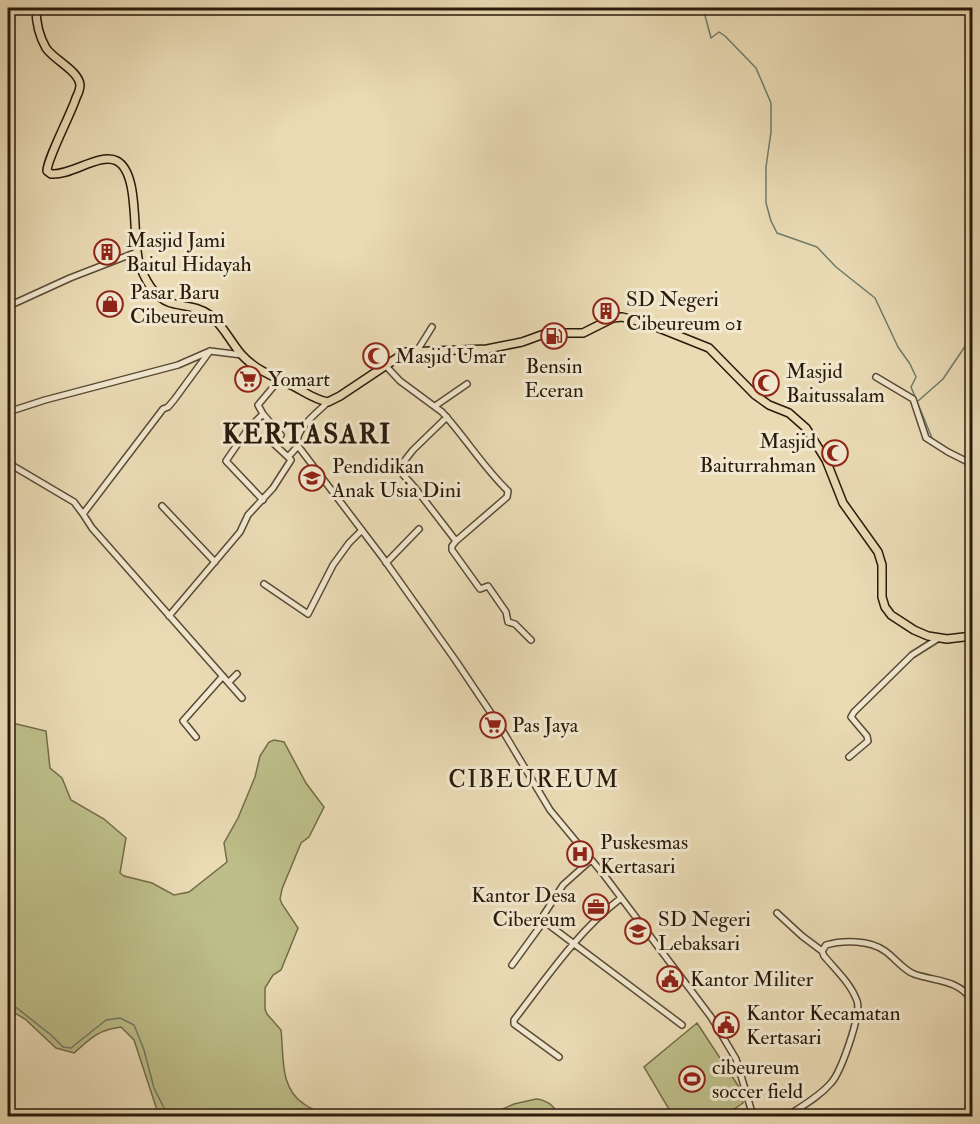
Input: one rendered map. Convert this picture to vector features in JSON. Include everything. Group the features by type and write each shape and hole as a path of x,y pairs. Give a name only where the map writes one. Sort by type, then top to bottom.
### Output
{"main road":[{"path":"36,8 41,36 46,48 77,76 80,85 68,122 48,161 47,171 54,175 62,174 107,159 123,166 127,172 133,200 140,266 149,286 168,303 199,308 206,312 222,326 242,355 254,366 317,399 328,402 406,352 488,349 522,342 547,333 583,333 613,318 622,317 649,324 709,348 746,387 769,405 789,413 812,435 826,460 843,503 878,552 882,565 882,597 887,610 897,620 914,630 939,638 972,636"}],"street":[{"path":"8,303 13,304 69,278 137,252"},
{"path":"417,351 432,327"},
{"path":"8,412 54,397 178,365 210,351 242,355"},
{"path":"83,514 210,351"},
{"path":"386,365 400,381 447,417 509,494 456,541 452,550 480,589 488,586 507,613 508,622 515,624 531,640"},
{"path":"876,377 913,399 926,438 972,464"},
{"path":"169,616 240,532 248,515 263,500 291,462 273,443 281,435 258,405 279,380"},
{"path":"435,406 467,384"},
{"path":"328,402 300,431 296,439 298,446 386,563 501,728 550,810 621,898 706,1011 736,1059 753,1116"},
{"path":"263,414 248,429 226,461 263,500"},
{"path":"447,417 398,469 456,541"},
{"path":"288,457 298,446"},
{"path":"8,463 74,502 92,528 242,698"},
{"path":"162,506 215,562"},
{"path":"386,563 419,529"},
{"path":"264,584 308,614 333,566 362,530"},
{"path":"849,758 868,741 867,736 851,717 854,712 912,655 939,638"},
{"path":"229,682 237,674"},
{"path":"196,737 183,721 222,676"},
{"path":"591,860 563,885 541,919 682,1025"},
{"path":"559,1057 514,1022 555,965 595,919 621,898"},
{"path":"777,913 822,951 852,991 858,1006 848,1049 834,1080 821,1093 787,1116"},
{"path":"512,965 544,921"},
{"path":"822,951 826,945 836,942 875,947 885,951 909,972 953,984 967,993 972,1000"}],"green space":[{"path":"8,722 46,731 50,768 62,778 71,800 104,819 126,838 120,873 152,883 174,895 189,892 227,862 224,843 238,818 255,777 260,756 269,742 274,740 284,742 306,783 324,807 309,837 301,843 282,889 280,899 282,904 298,928 281,970 273,975 265,988 265,1009 281,1030 284,1070 290,1089 307,1106 331,1116 169,1116 157,1110 134,1040 121,1027 113,1028 90,1039 74,1053 56,1048 25,1019 8,1009"},
{"name":"cibeureum soccer field","path":"697,1023 741,1090 743,1103 724,1116 673,1116 644,1067"},
{"path":"536,1099 550,1104 559,1116 457,1116 464,1111 489,1115 514,1104"}],"waterway":[{"path":"703,8 711,38 719,32 756,68 771,103 766,203 777,233 817,247 836,267 875,298 898,347 916,377 911,387 932,438"},
{"path":"918,401 943,379 972,336"},
{"path":"8,1001 63,1047 71,1048 106,1020 120,1018 134,1025 144,1050 154,1088 165,1110 179,1116"}],"place":[{"name":"Masjid Jami Baitul Hidayah","path":"107,252"},
{"name":"Pasar Baru Cibeureum","path":"110,304"},
{"name":"SD Negeri Cibeureum 01","path":"606,311"},
{"name":"Bensin Eceran","path":"554,336"},
{"name":"Masjid Umar","path":"376,356"},
{"name":"Yomart","path":"248,379"},
{"name":"Masjid Baitussalam","path":"766,383"},
{"name":"Masjid Baiturrahman","path":"835,453"},
{"name":"Pendidikan Anak Usia Dini","path":"312,478"},
{"name":"Pas Jaya","path":"493,725"},
{"name":"Puskesmas Kertasari","path":"580,854"},
{"name":"Kantor Desa Cibereum","path":"596,907"},
{"name":"SD Negeri Lebaksari","path":"638,931"},
{"name":"Kantor Militer","path":"670,979"},
{"name":"Kantor Kecamatan Kertasari","path":"726,1025"},
{"name":"cibeureum soccer field","path":"692,1079"}],"district":[{"name":"KERTASARI","path":"307,434"},
{"name":"CIBEUREUM","path":"534,779"}]}
